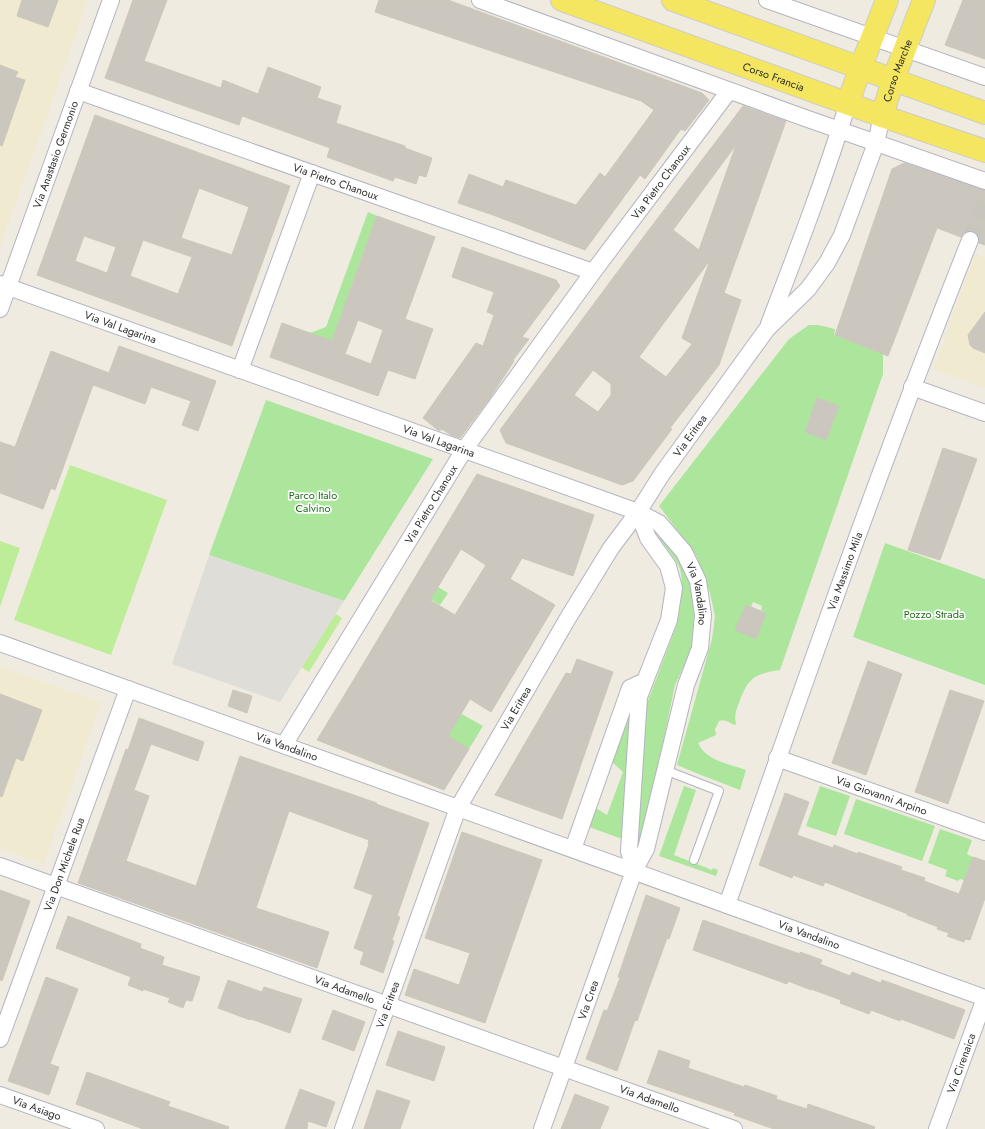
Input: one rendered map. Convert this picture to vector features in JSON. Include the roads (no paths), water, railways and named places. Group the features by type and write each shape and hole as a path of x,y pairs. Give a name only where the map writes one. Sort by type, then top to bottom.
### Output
{"main road":[{"name":"Corso Francia","path":"562,0 985,152"},
{"path":"673,0 985,113"},
{"path":"848,103 888,0"},
{"name":"Corso Marche","path":"882,116 893,80 924,0"}],"street":[{"name":"Via Anastasio Germonio","path":"0,309 4,286 111,0"},
{"path":"480,0 840,131 985,181"},
{"path":"767,0 985,77"},
{"name":"Via Pietro Chanoux","path":"78,91 593,272"},
{"name":"Via Pietro Chanoux","path":"284,745 464,450 593,272 729,91"},
{"path":"767,329 801,241 840,131 848,103"},
{"name":"Corso Marche","path":"876,143 882,116"},
{"path":"767,329 808,289 828,263 842,235 876,143"},
{"path":"240,370 312,173"},
{"name":"Via Massimo Mila","path":"728,905 836,592 912,387 970,240"},
{"name":"Via Val Lagarina","path":"4,286 638,512"},
{"name":"Via Eritrea","path":"343,1129 458,808 568,618 612,548 638,512 662,474 767,329"},
{"path":"912,387 985,413"},
{"name":"Via Vandalino","path":"634,871 629,851 639,697 669,620 674,588 668,566 648,538 638,512"},
{"name":"Via Vandalino","path":"634,871 646,849 686,685 700,648 703,615 698,581 684,552 659,523 638,512"},
{"name":"Via Vandalino","path":"0,643 985,998"},
{"path":"573,849 630,688 645,681"},
{"name":"Via Don Michele Rua","path":"0,1039 128,689"},
{"name":"Via Giovanni Arpino","path":"778,758 985,832"},
{"name":"Via Adamello","path":"0,866 734,1129"},
{"name":"Via Crea","path":"542,1129 634,871"},
{"name":"Via Cirenaica","path":"937,1129 985,998"},
{"name":"Via Asiago","path":"0,1095 96,1129"}],"lane":[{"path":"665,770 719,791 694,860"}],"tunnel":[{"path":"970,240 985,201"}],"park label":[{"name":"Parco Italo Calvino","path":"313,501"},
{"name":"Pozzo Strada","path":"934,614"}]}
